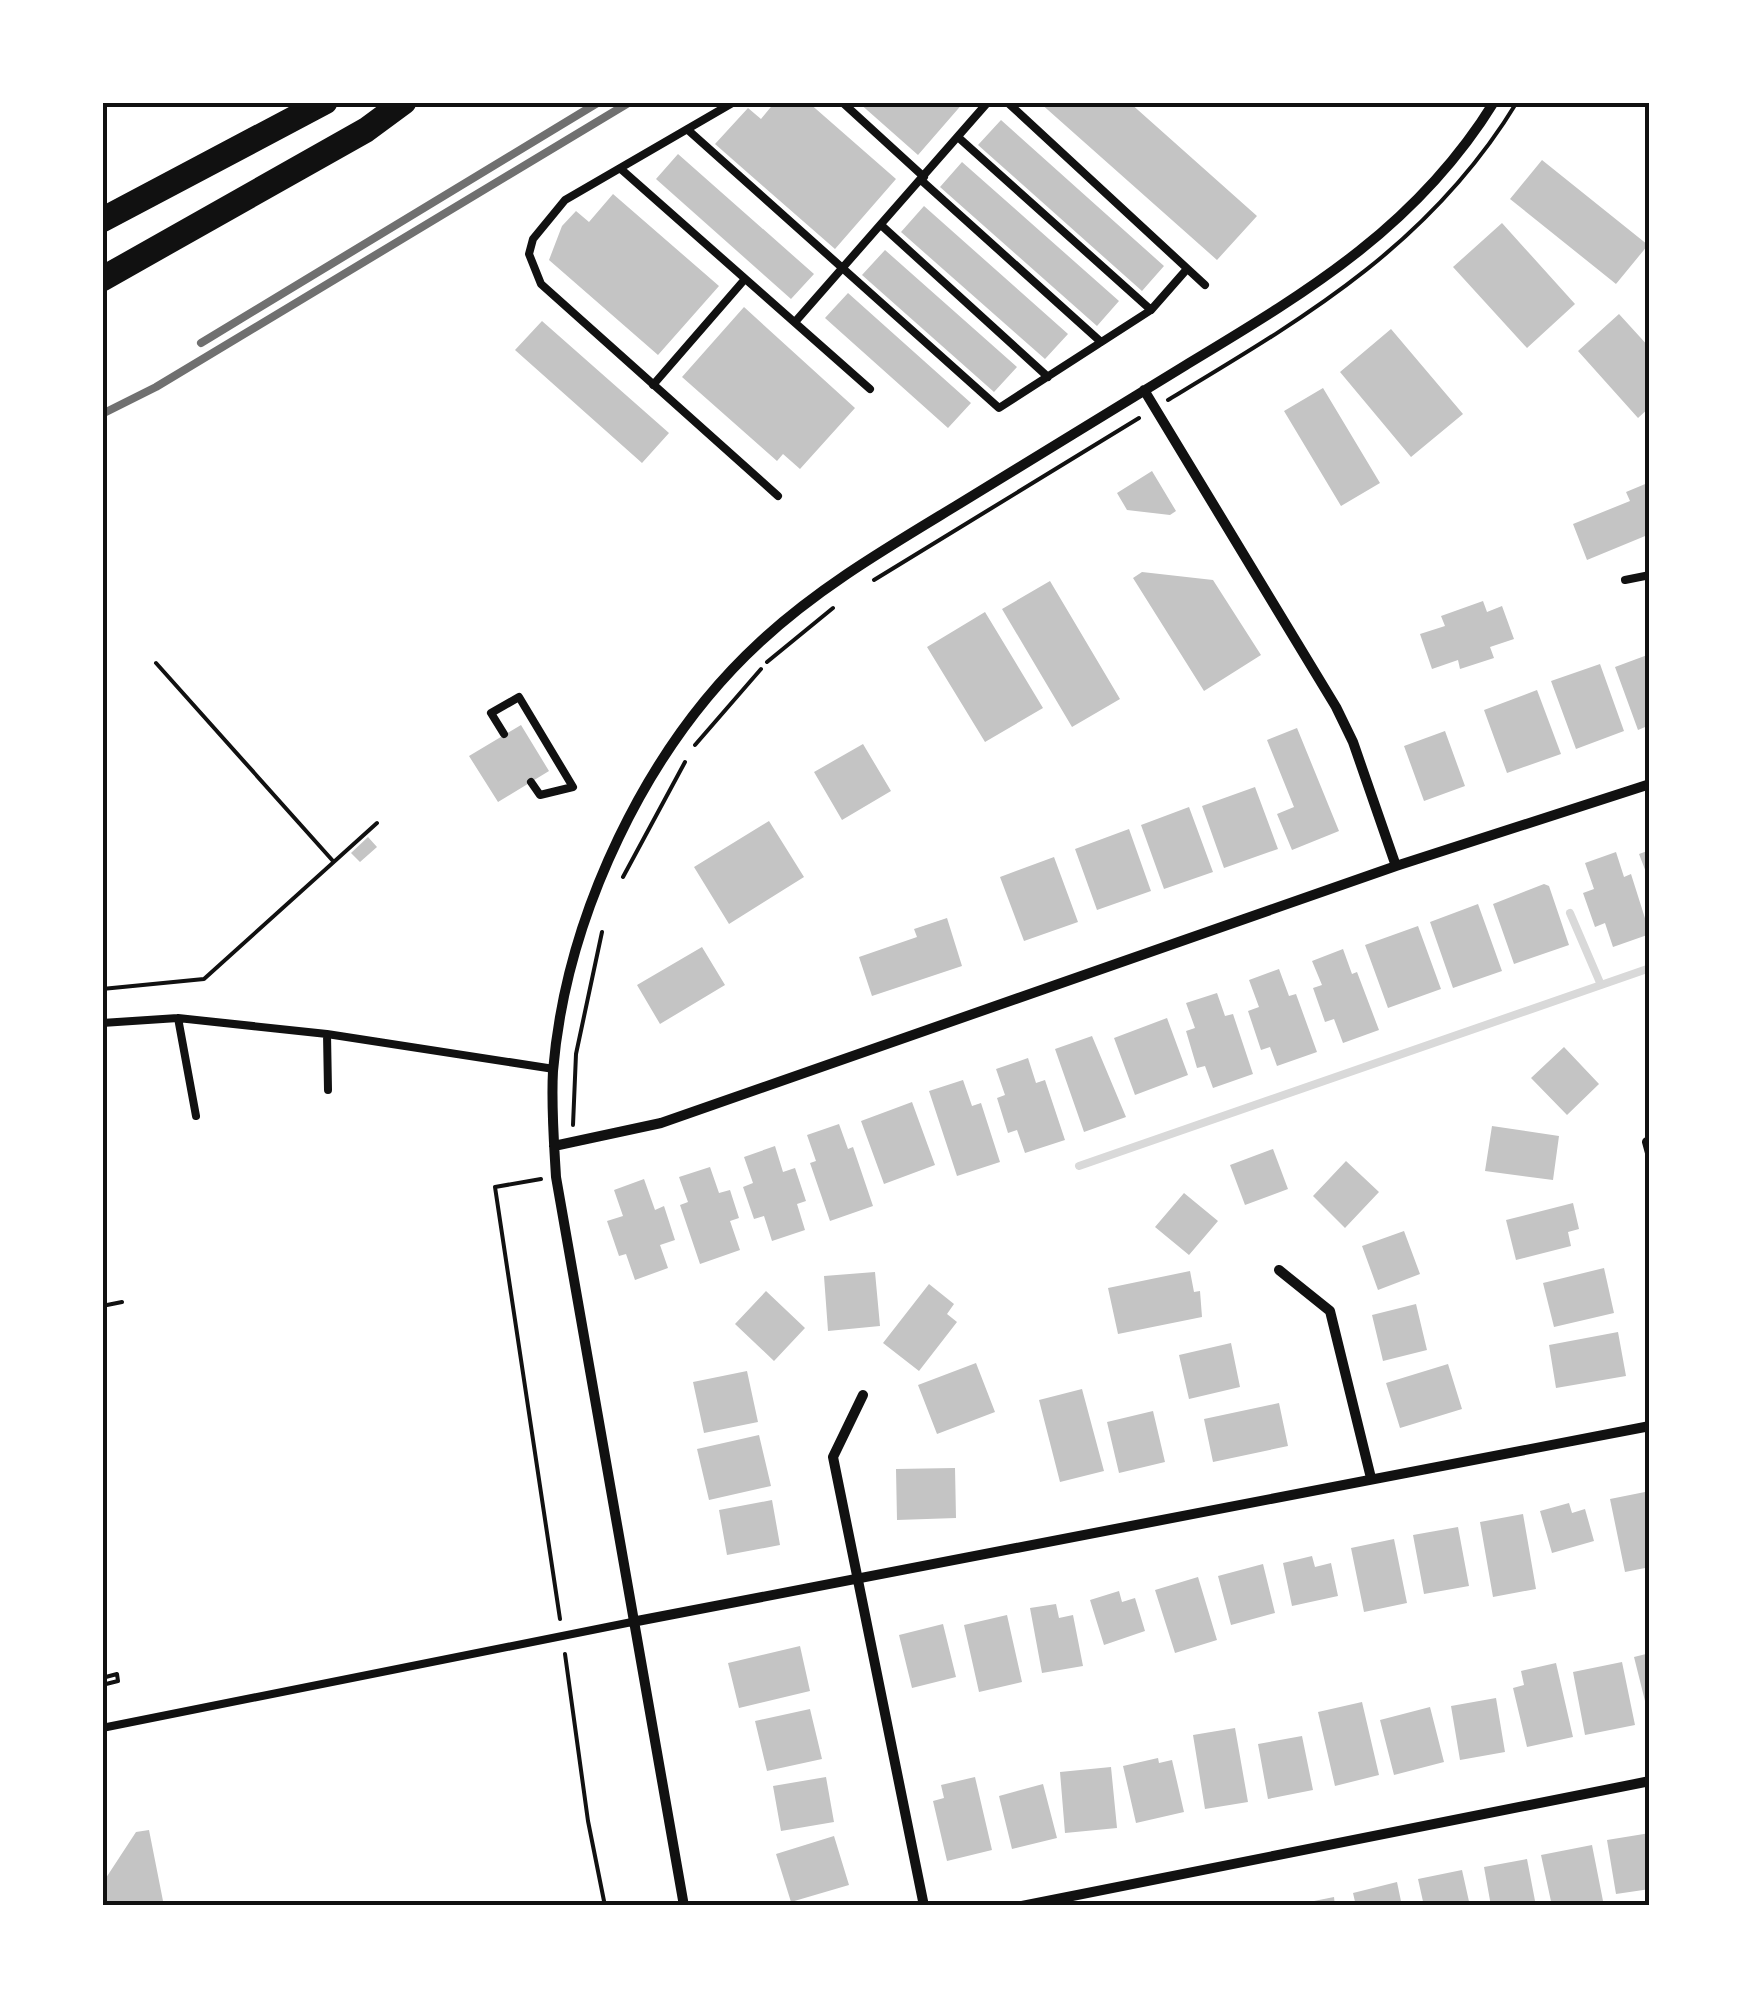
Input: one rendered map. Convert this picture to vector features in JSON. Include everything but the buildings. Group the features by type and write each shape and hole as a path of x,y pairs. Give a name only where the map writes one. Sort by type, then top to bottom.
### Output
{"highway":[{"path":"102,220 325,102"},
{"path":"102,279 366,130 404,102"}],"street":[{"path":"684,1906 556,1177 554,1069 580,944 608,862 657,768 728,673 806,602 1347,265 1442,173 1494,102"},
{"path":"1144,390 1336,707 1353,742 1396,866"},
{"path":"554,1146 661,1123 1396,866 1650,784"},
{"path":"1279,1270 1330,1311 1371,1478"},
{"path":"863,1395 833,1457 924,1906"},
{"path":"632,1622 1650,1426"},
{"path":"1022,1906 1650,1781"}],"lane":[{"path":"734,102 564,200 533,239 529,254 541,284 778,496"},
{"path":"842,102 1101,342"},
{"path":"794,322 988,102"},
{"path":"1007,102 1206,285"},
{"path":"688,130 999,408 1151,310 1187,269"},
{"path":"959,138 1151,310"},
{"path":"622,170 870,389"},
{"path":"881,225 1048,377"},
{"path":"653,384 745,279"},
{"path":"1625,580 1650,576"},
{"path":"504,734 492,713 519,697 573,787 540,795 531,782"},
{"path":"102,1022 178,1018 328,1034 554,1069"},
{"path":"178,1018 196,1116"},
{"path":"328,1034 328,1090"},
{"path":"102,1728 632,1622"}],"path":[{"path":"860,588 1297,322 1366,275 1458,186 1517,102"},
{"path":"616,892 694,747 766,664 834,607"},
{"path":"156,664 334,862"},
{"path":"102,989 204,978 377,823"},
{"path":"574,1144 576,1054 606,919"},
{"path":"556,1177 494,1187 588,1821 605,1906"},
{"path":"102,1306 122,1302"}],"waterway":[{"path":"1570,913 1601,985"},
{"path":"1079,1166 1650,968"}],"railway":[{"path":"201,343 599,102"},
{"path":"102,414 156,387 630,102"}]}
